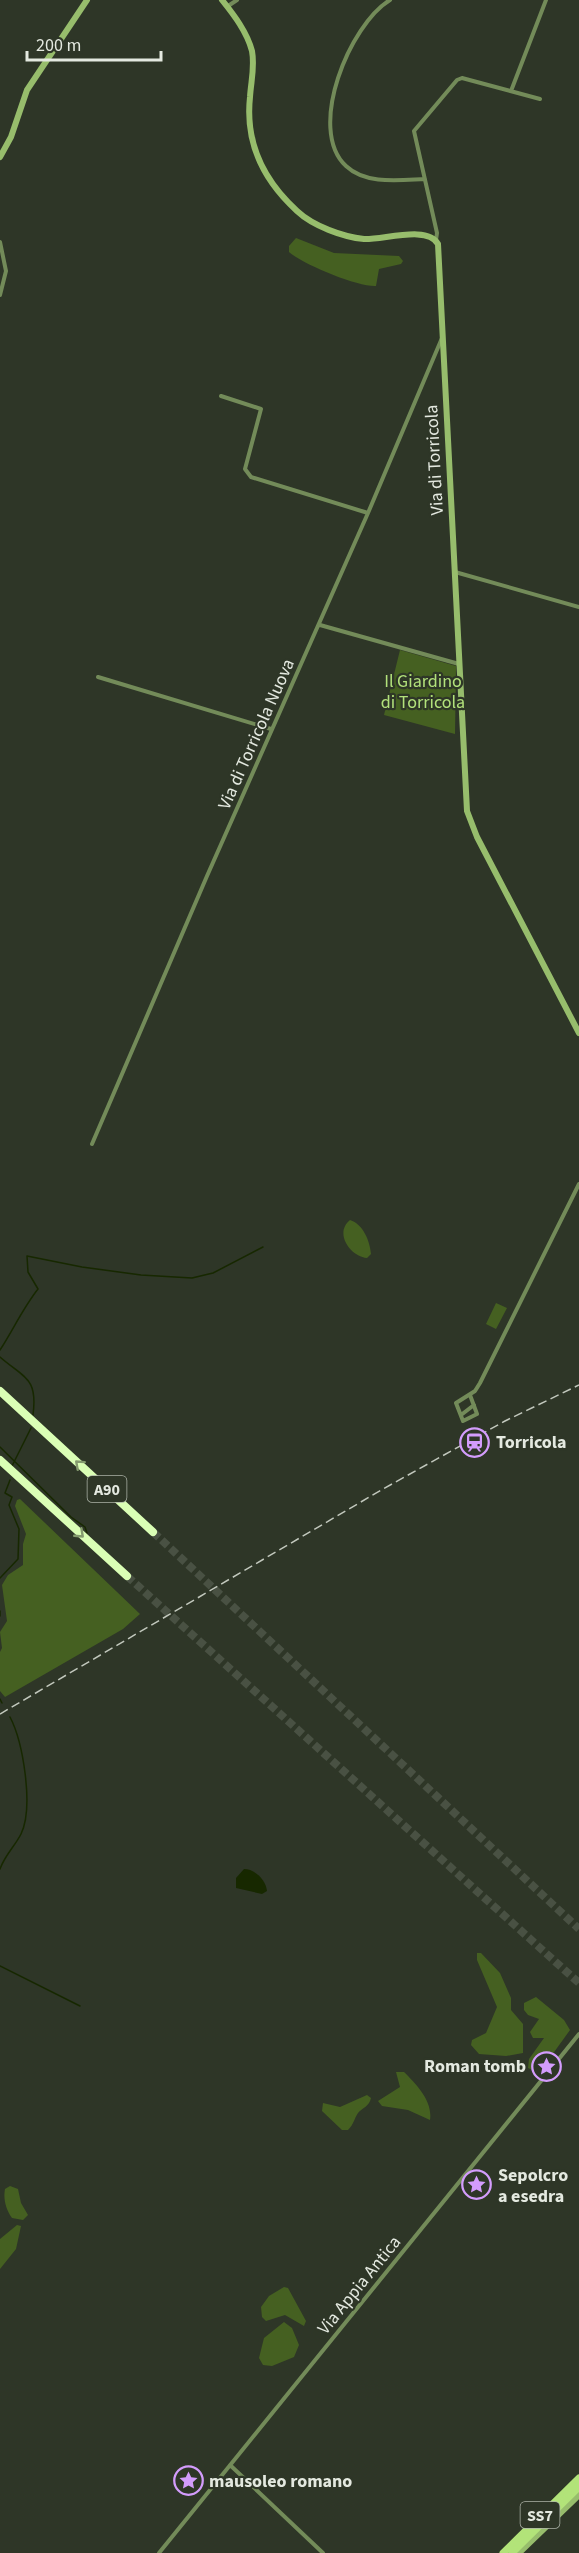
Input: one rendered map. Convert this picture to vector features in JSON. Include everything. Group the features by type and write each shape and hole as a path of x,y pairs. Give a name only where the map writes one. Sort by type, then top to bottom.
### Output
{"highway":[{"name":"A90","path":"0,1391 153,1532"},
{"path":"0,1460 127,1576"}],"main road":[{"name":"SS7","path":"503,2553 579,2478"},
{"name":"SS7","path":"512,2553 579,2487"}],"street":[{"path":"0,157 27,90 87,0"},
{"path":"222,0 243,31 252,52 253,72 249,112 256,158 295,210 328,228 364,239 419,234 436,240 414,131 457,80 467,79 540,99"},
{"path":"227,7 237,0"},
{"path":"390,0 375,9 346,54 331,115 331,138 337,156 355,173 381,180 425,179"},
{"path":"511,91 546,0"},
{"name":"Via di Torricola","path":"436,240 440,255 468,818 579,1033"},
{"path":"0,242 6,268 0,295"},
{"name":"Via di Torricola Nuova","path":"92,1144 272,729 320,625 443,334"},
{"path":"221,396 261,409 245,469 251,477 368,513"},
{"path":"454,572 579,607"},
{"path":"320,625 459,664"},
{"path":"98,677 272,729"},
{"path":"470,1395 477,1414 463,1421 456,1403 470,1395 481,1382 579,1184"},
{"path":"460,1416 474,1405"},
{"name":"Via Appia Antica","path":"159,2553 579,2034"},
{"path":"230,2465 323,2553"},
{"path":"519,2553 579,2496"}],"green space":[{"path":"296,238 334,253 399,256 403,261 401,264 379,269 376,286 357,283 306,263 289,252 289,246"},
{"name":"Il Giardino di Torricola","path":"400,650 456,666 455,734 384,715"},
{"path":"350,1220 359,1225 367,1239 371,1254 367,1258 355,1253 346,1243 345,1225"},
{"path":"496,1303 507,1308 496,1329 486,1324"},
{"path":"20,1499 140,1614 123,1629 5,1697 0,1691 0,1652 2,1648 0,1632 7,1621 2,1585 8,1575 23,1565 23,1544 26,1534 15,1506 17,1500"},
{"path":"477,1953 481,1953 500,1973 511,1998 511,2010 523,2024 523,2053 506,2056 479,2054 471,2045 472,2040 486,2033 497,2007 477,1960"},
{"path":"536,1997 564,2020 570,2030 539,2073 528,2068 529,2059 544,2038 533,2038 530,2032 539,2019 528,2015 524,2010 524,2003"},
{"path":"396,2072 404,2072 423,2093 429,2106 430,2120 408,2110 382,2106 378,2101 400,2087"},
{"path":"367,2095 371,2098 369,2103 358,2113 348,2130 342,2130 322,2111 323,2103 340,2107"},
{"path":"10,2186 18,2189 21,2203 28,2215 23,2220 12,2218 7,2208 4,2197 5,2189"},
{"path":"17,2225 21,2226 16,2249 0,2269 0,2239"},
{"path":"284,2287 288,2288 306,2321 304,2326 285,2315 266,2321 262,2317 261,2307 269,2296"},
{"path":"284,2322 292,2328 299,2345 294,2357 272,2366 263,2365 259,2358 264,2338"}],"shaded area":[{"path":"244,1869 259,1876 265,1883 267,1891 262,1894 236,1888 236,1878"}],"waterway":[{"path":"0,1350 38,1289 28,1272 27,1256 82,1267 141,1275 192,1278 213,1273 263,1247"},
{"path":"0,1357 31,1385 34,1402 33,1415"},
{"path":"12,1466 31,1428"},
{"path":"0,1447 71,1517 85,1527 87,1533"},
{"path":"0,1578 18,1559 19,1529 9,1505 12,1497 5,1493 10,1480"},
{"path":"0,1611 0,1616"},
{"path":"0,1699 2,1703"},
{"path":"0,1869 21,1834 27,1808 23,1758 10,1717"},
{"path":"0,1966 80,2006"}],"tunnel":[{"path":"153,1532 579,1929"},
{"path":"127,1576 579,1983"}],"railway":[{"path":"0,1714 383,1489 505,1421 579,1385"}],"place":[{"name":"Torricola","path":"475,1442"},
{"name":"Roman tomb","path":"547,2066"},
{"name":"Sepolcro a esedra","path":"477,2185"},
{"name":"mausoleo romano","path":"188,2481"}]}
